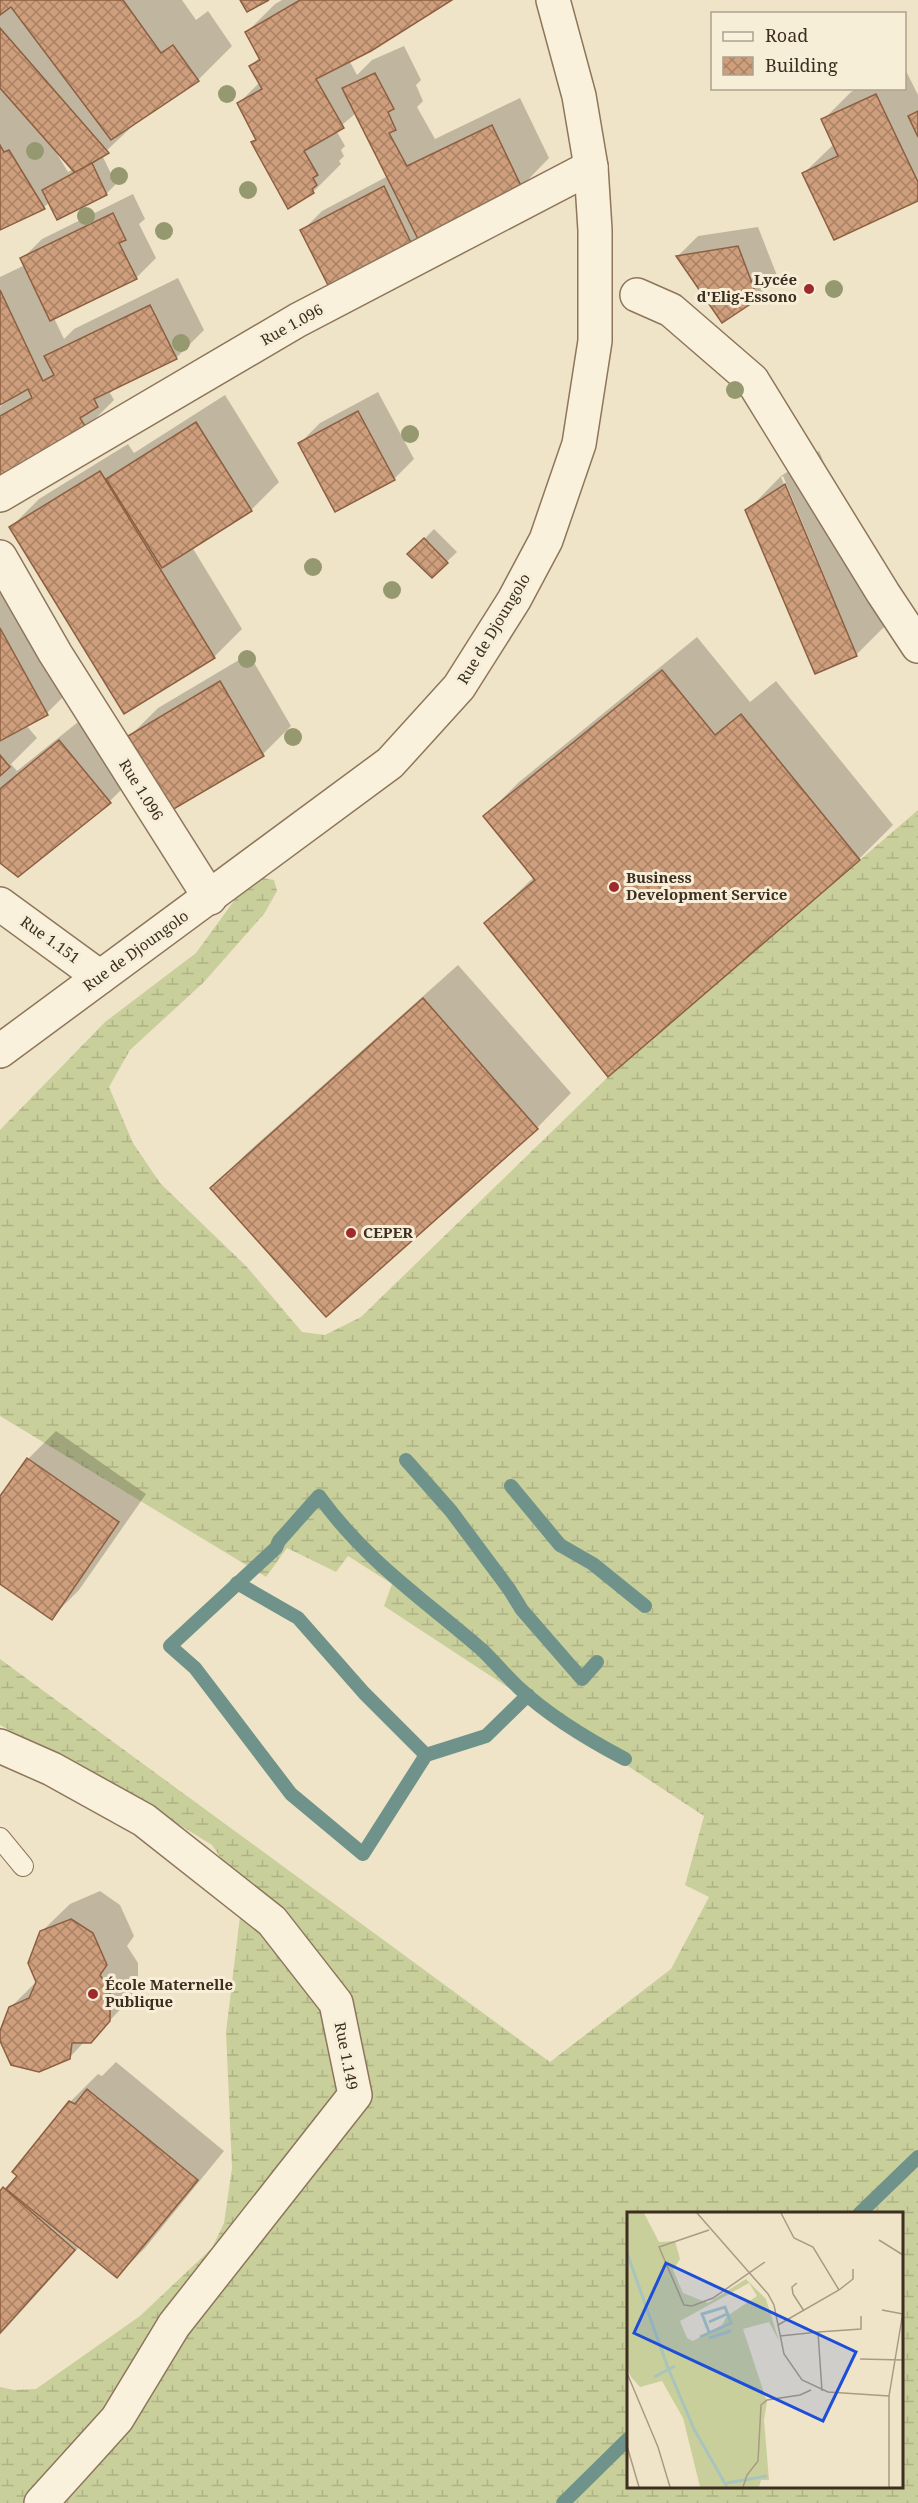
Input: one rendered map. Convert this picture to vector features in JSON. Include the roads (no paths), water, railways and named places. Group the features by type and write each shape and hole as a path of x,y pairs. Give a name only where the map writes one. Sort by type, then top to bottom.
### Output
{"street":[{"name":"Rue de Djoungolo","path":"0,1051 390,763 459,687 514,600 546,540 579,444 595,341 595,230 591,167 579,96 553,0"},
{"name":"Rue 1.096","path":"0,495 298,320 591,167"},
{"path":"637,295 671,310 752,380 918,646"},
{"name":"Rue 1.096","path":"0,557 55,653 210,898"},
{"name":"Rue 1.151","path":"0,904 100,977"},
{"name":"Rue 1.149","path":"0,1746 52,1769 144,1820 272,1921 336,2003 355,2095 174,2325 117,2419 41,2503"}],"lane":[{"path":"0,1838 23,1866"}],"waterway":[{"path":"406,1460 451,1511 522,1610 582,1679 597,1662"},
{"path":"511,1486 560,1545 593,1564 645,1606"},
{"path":"528,1695 486,1736 426,1755 363,1854 291,1794 195,1668 170,1646 276,1548 279,1541 319,1496 375,1560 481,1649 514,1683 519,1688 531,1699 569,1727 625,1759"},
{"path":"237,1583 298,1618 364,1693 426,1755"},
{"path":"861,2212 918,2157"},
{"path":"563,2503 627,2440"}],"place":[{"name":"Lycée d'Elig-Essono","path":"809,289"},
{"name":"Business Development Service","path":"614,887"},
{"name":"CEPER","path":"351,1233"},
{"name":"École Maternelle Publique","path":"93,1994"}]}
